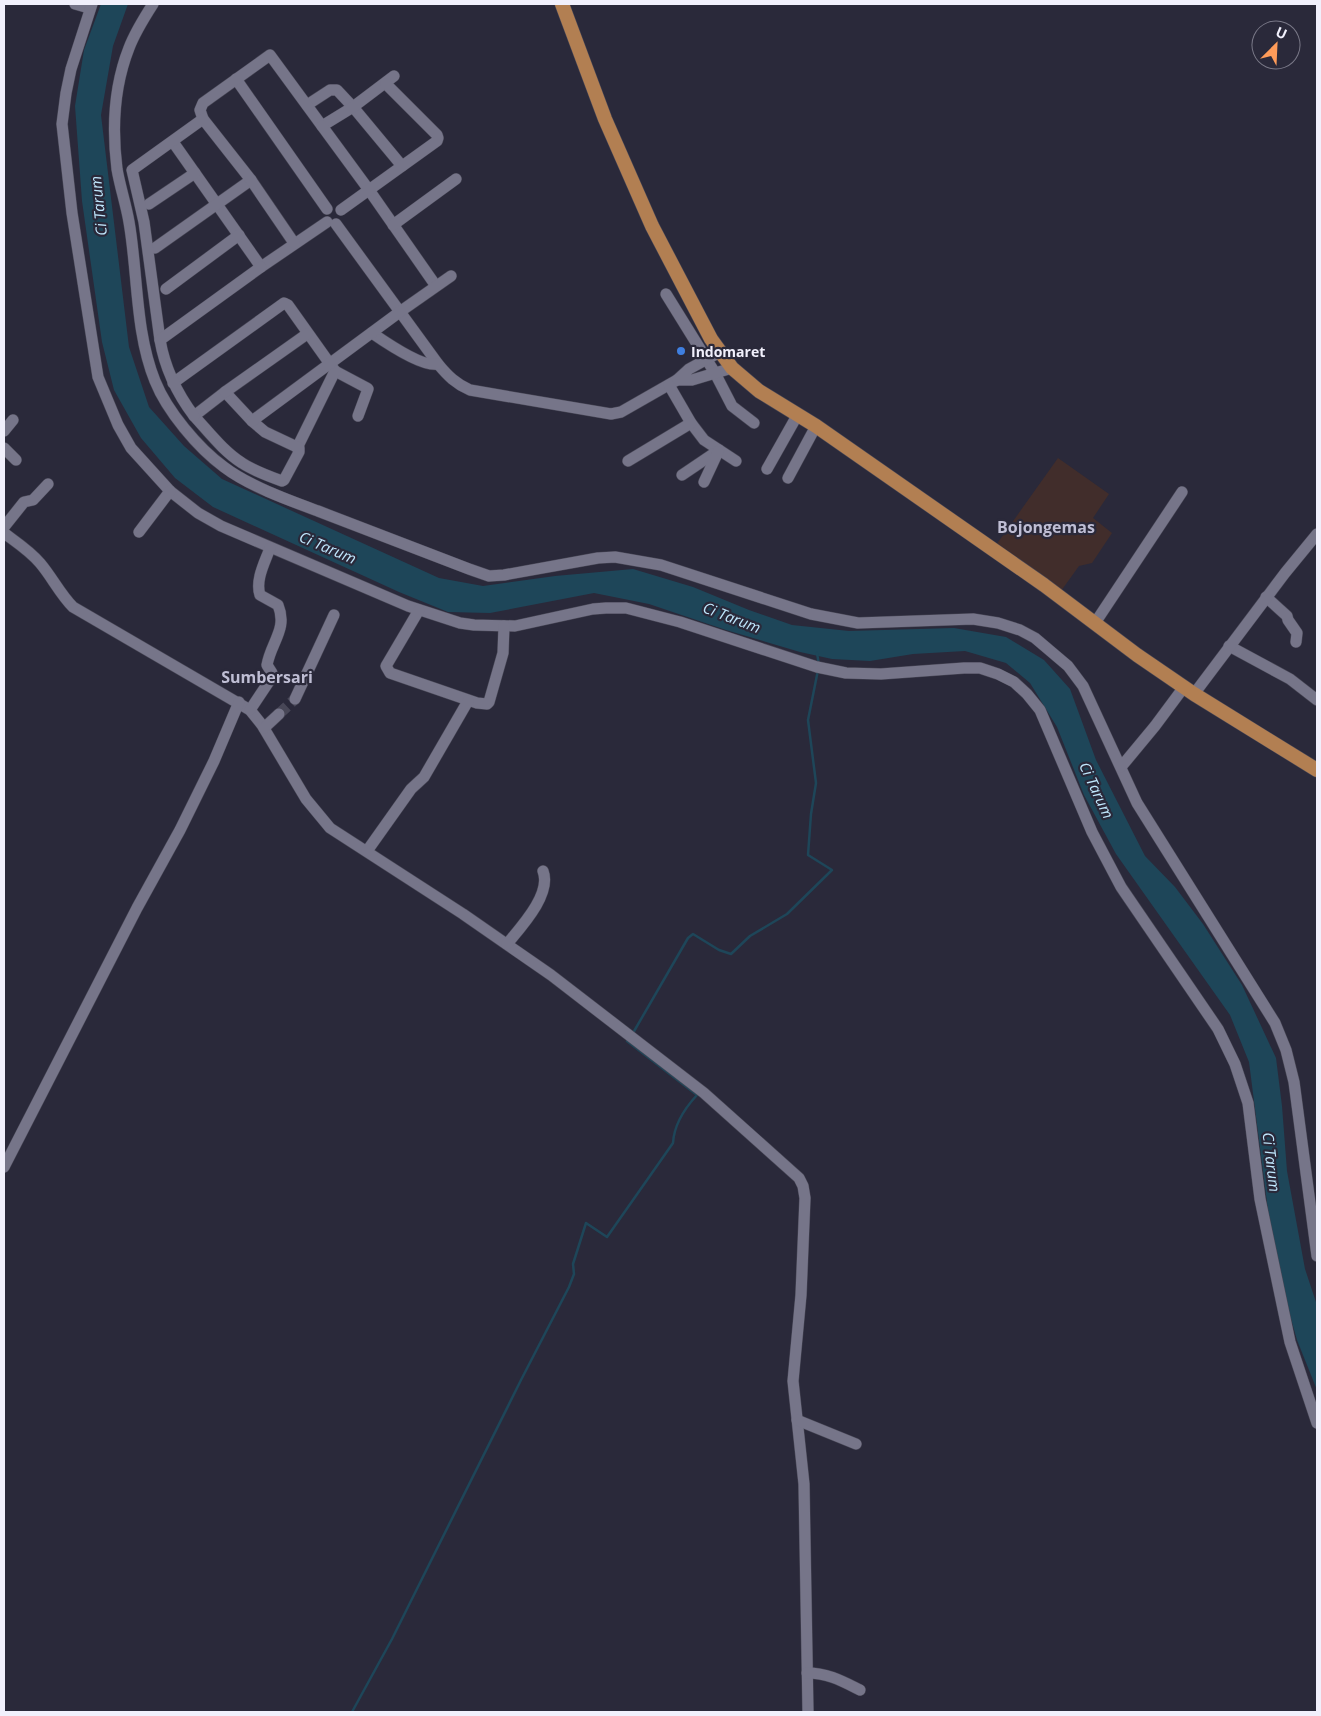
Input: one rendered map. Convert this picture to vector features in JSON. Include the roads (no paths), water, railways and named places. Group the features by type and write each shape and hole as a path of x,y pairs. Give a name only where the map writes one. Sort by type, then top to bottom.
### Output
{"main road":[{"path":"562,4 605,120 652,226 707,331 732,368 754,388 816,426 1044,585 1137,656 1317,770"}],"street":[{"path":"76,4 91,6 71,68 62,124 72,213 98,377 112,412 132,448 170,491 198,513 221,526 270,548 414,608 467,624 515,626 593,609 626,608 680,622 817,667 846,672 881,674 980,668 1014,682 1027,694 1040,710 1092,832 1121,887 1218,1029 1235,1064 1248,1103 1260,1199 1290,1342 1317,1423"},
{"path":"153,4 129,47 120,77 115,136 118,171 129,221 141,323 147,356 155,381 166,402 196,441 225,468 242,479 290,500 468,570 489,576 504,576 598,558 622,558 661,565 811,614 836,620 858,623 973,619 998,623 1020,630 1035,638 1077,675 1137,803 1275,1023 1286,1050 1298,1103 1317,1256"},
{"path":"294,243 204,119 200,110 202,103 274,53 307,105 436,286"},
{"path":"236,79 326,208"},
{"path":"322,126 390,80 438,135 436,141 340,210"},
{"path":"307,105 334,89 352,107 402,166"},
{"path":"204,119 134,168 132,172 144,222 163,358 172,383 194,416 220,446 239,462 282,481 286,479 299,452 298,448 332,368"},
{"path":"173,142 261,267"},
{"path":"150,204 195,173"},
{"path":"393,225 456,179"},
{"path":"155,248 250,180"},
{"path":"160,340 294,243 342,217 340,210 336,207 326,208"},
{"path":"326,208 324,214 401,311 438,364 450,379 459,386 470,390 611,414 621,412 673,382 689,369 720,352"},
{"path":"166,289 239,235"},
{"path":"252,421 332,368 372,333 451,276"},
{"path":"666,294 715,373 732,406 754,423"},
{"path":"172,383 284,303 332,368 367,388 368,392 358,416"},
{"path":"372,333 422,362 438,364"},
{"path":"194,416 307,334"},
{"path":"673,382 692,380 732,368"},
{"path":"673,382 691,423 704,440 736,461"},
{"path":"225,392 265,432 298,448"},
{"path":"767,469 798,414"},
{"path":"4,431 13,420"},
{"path":"628,461 691,423"},
{"path":"788,478 816,426"},
{"path":"4,448 16,460"},
{"path":"682,475 719,450"},
{"path":"704,482 719,450"},
{"path":"4,527 24,502 33,500 48,484"},
{"path":"139,532 170,491"},
{"path":"1095,623 1182,492"},
{"path":"4,533 41,564 64,598 74,606 250,710 264,728 306,800 330,828 368,851 551,974 704,1093 799,1178 803,1186 805,1198 793,1382 804,1484 808,1712"},
{"path":"1121,767 1155,726 1229,646 1317,534"},
{"path":"250,710 272,677 272,673 267,665 268,658 282,624 278,604 260,595 259,590 258,583 270,548"},
{"path":"1266,597 1287,616 1298,633 1296,642"},
{"path":"414,608 386,666 387,670 390,673 477,703 488,703 502,653 504,626"},
{"path":"295,700 334,615"},
{"path":"1229,646 1290,679 1317,700"},
{"path":"368,851 411,789 424,777 468,701"},
{"path":"4,1167 137,908 184,822 239,702"},
{"path":"264,728 279,714"},
{"path":"507,944 538,903 544,889 545,876 543,871"},
{"path":"798,1420 856,1444"},
{"path":"807,1673 833,1676 860,1690"}],"water":[{"name":"Ci Tarum","path":"101,4 128,4 113,46 101,115 129,347 149,407 184,446 222,479 439,578 483,586 555,576 633,569 693,587 792,625 849,631 954,628 1006,637 1044,660 1070,689 1096,760 1145,856 1175,887 1203,924 1242,985 1276,1058 1287,1171 1305,1269 1317,1305 1317,1390 1297,1340 1280,1280 1269,1218 1249,1062 1230,1015 1116,854 1084,795 1057,727 1030,683 1006,663 965,651 913,654 870,661 832,659 800,652 726,630 649,604 594,593 490,613 448,612 399,592 213,507 175,478 141,438 114,390 102,342 82,201 75,106 84,50"}],"waterway":[{"path":"817,653 819,665"},
{"path":"633,1033 688,938 693,934 719,950 731,954 750,936 787,914 832,870 808,855 811,814 816,783 808,720 818,670"},
{"path":"352,1712 392,1639 569,1287 574,1274 573,1264 586,1223 607,1237 673,1143 675,1130 681,1117 697,1095 627,1041 629,1039"}],"tunnel":[{"path":"279,714 295,699"}],"place":[{"name":"Indomaret","path":"681,351"}],"district":[{"name":"Bojongemas","path":"1046,527"},
{"name":"Sumbersari","path":"267,677"}]}
